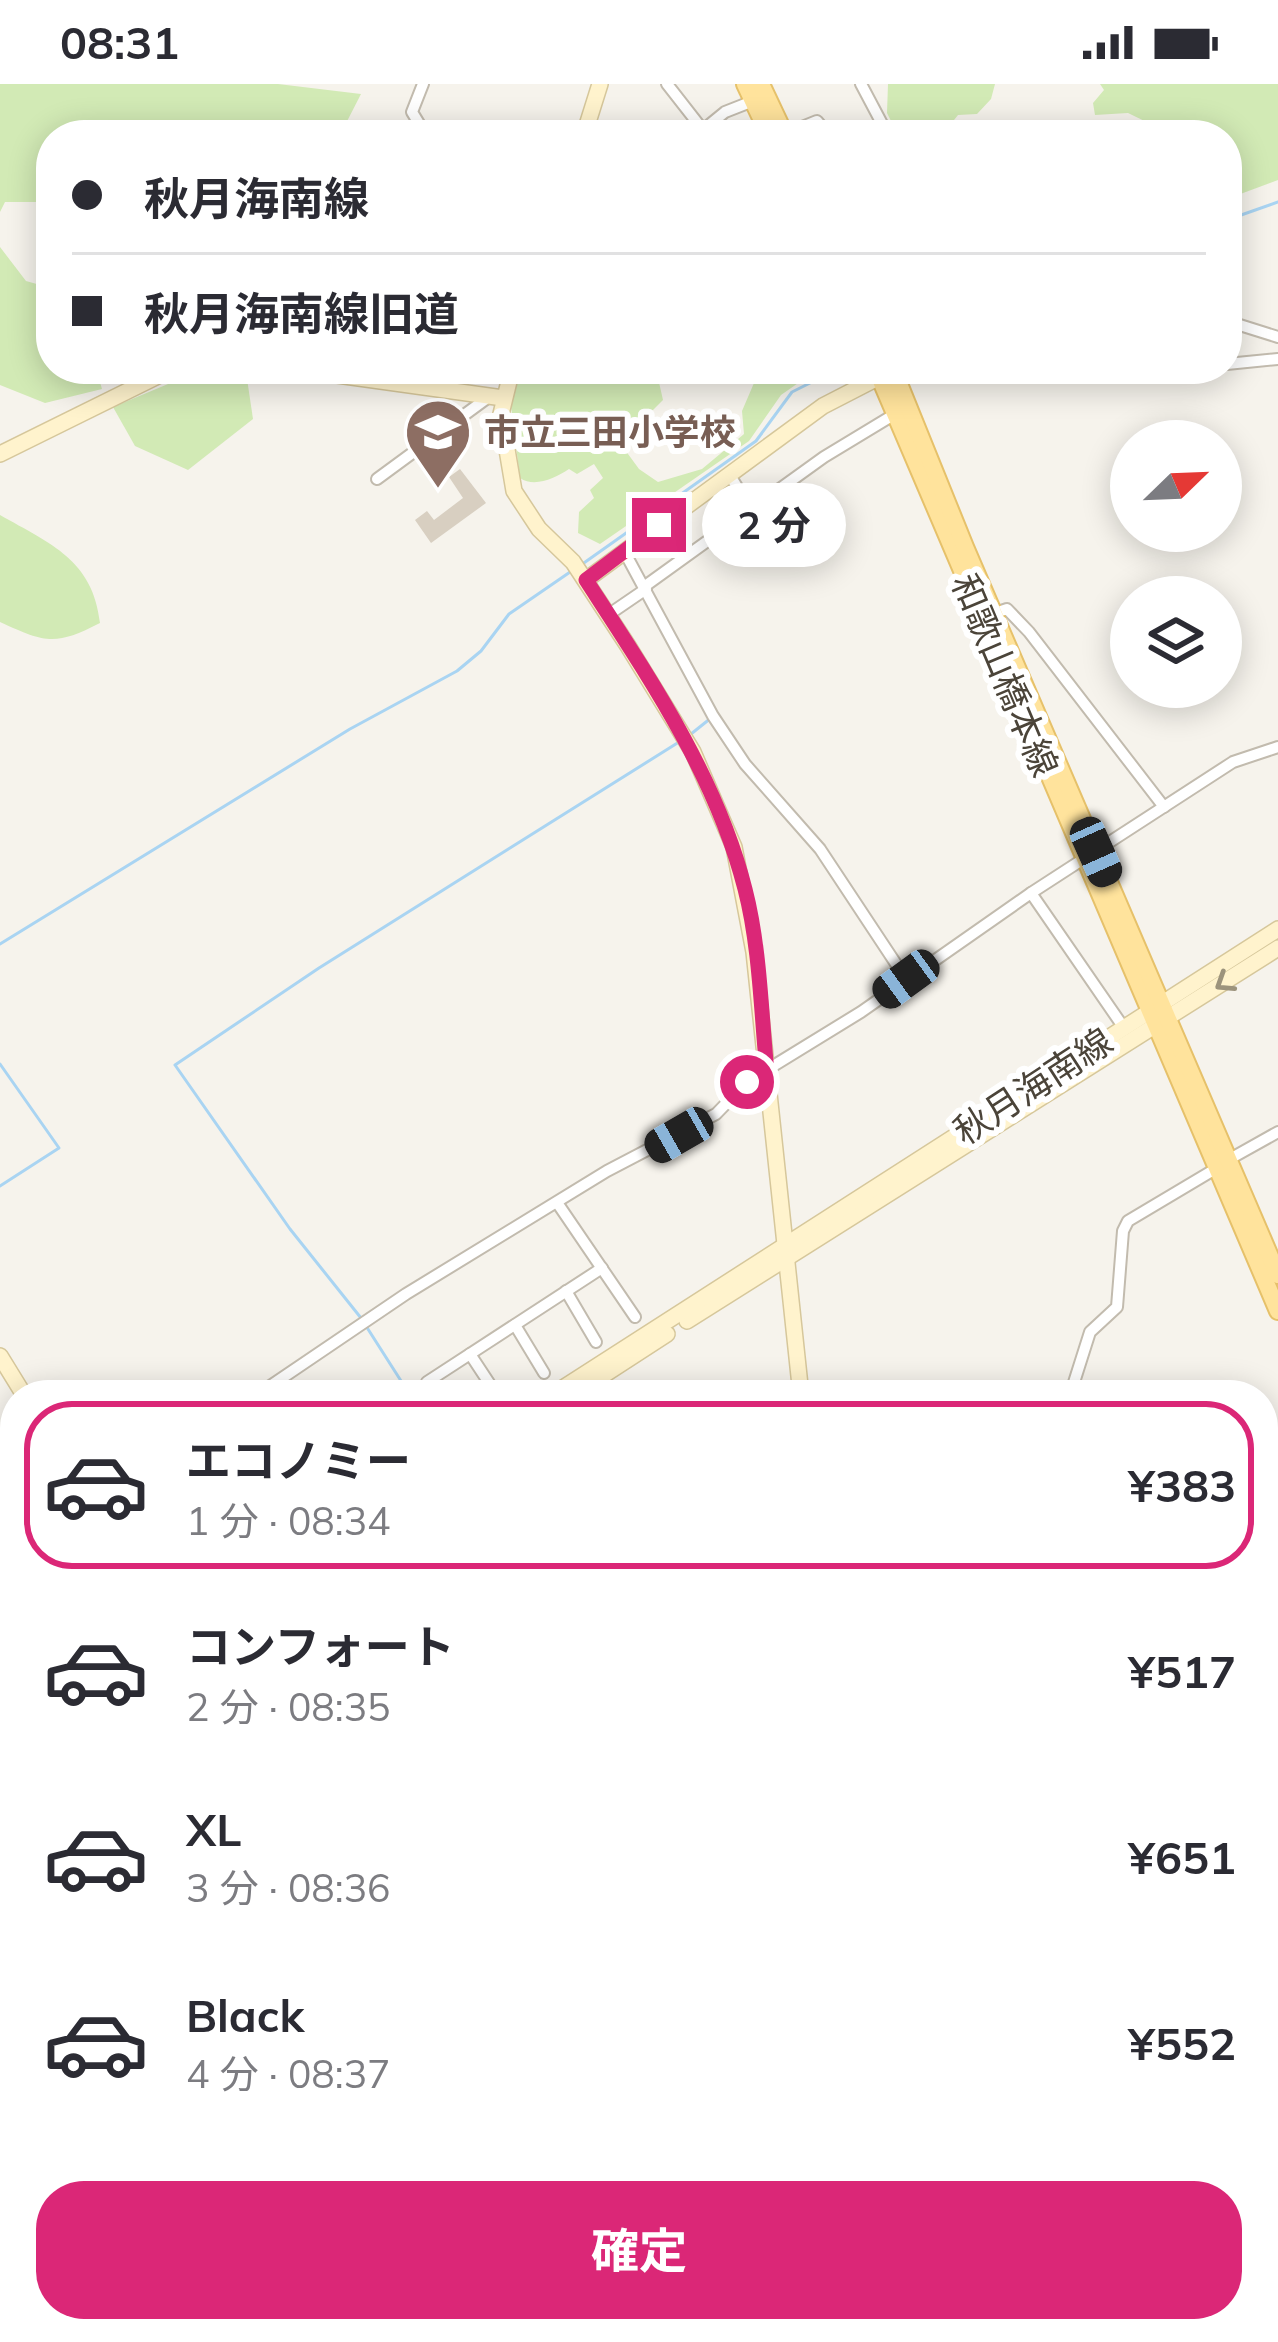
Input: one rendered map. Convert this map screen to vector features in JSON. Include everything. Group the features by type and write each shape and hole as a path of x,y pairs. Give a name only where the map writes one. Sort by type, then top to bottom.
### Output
{"main road":[{"path":"589,120 600,84"},
{"path":"753,90 774,120"},
{"path":"753,90 764,120"},
{"path":"0,454 142,384"},
{"path":"398,384 496,398"},
{"path":"504,384 496,398 514,491 530,518 580,572 693,752 734,847 747,896 788,1250 795,1380"},
{"path":"580,572 624,550 823,406 864,384"},
{"name":"和歌山橋本線","path":"890,384 895,414 987,616"},
{"name":"和歌山橋本線","path":"893,384 987,616 1222,1164 1278,1310"},
{"name":"秋月海南線","path":"788,1250 1159,1014 1278,929"},
{"name":"秋月海南線","path":"788,1250 1124,1028 1159,1014 1278,948"},
{"name":"和歌山橋本線","path":"1222,1164 1278,1275"},
{"path":"576,1380 788,1250"},
{"path":"595,1380 788,1250"}],"street":[{"path":"403,84 421,88 412,112 417,120"},
{"path":"667,84 695,120"},
{"path":"861,84 880,120"},
{"path":"715,120 753,90"},
{"path":"1242,326 1278,337"},
{"path":"1242,363 1278,359"},
{"path":"377,479 496,398"},
{"path":"608,615 750,508 895,414"},
{"path":"729,474 750,508"},
{"path":"624,550 712,716 745,764 820,849 906,979"},
{"path":"987,616 1007,609 1029,632 1164,807"},
{"path":"279,1380 406,1294 607,1171 716,1114 747,1082 1233,762 1278,747"},
{"path":"1031,893 1124,1028"},
{"path":"1075,1380 1090,1332 1117,1306 1123,1231 1128,1221 1278,1132"},
{"path":"558,1204 635,1317"},
{"path":"430,1380 602,1268"},
{"path":"566,1292 596,1342"},
{"path":"514,1325 544,1372"},
{"path":"470,1354 487,1380"}],"green space":[{"path":"0,84 278,84 361,94 348,120 36,120 36,202 5,202 0,212"},
{"path":"888,84 995,84 991,99 977,114 958,115 954,120 890,120"},
{"path":"1100,84 1278,84 1278,180 1242,193 1242,120 1095,115 1093,103 1104,90"},
{"path":"0,247 26,281 36,284 36,384 100,384 102,389 45,403 0,385"},
{"path":"168,384 248,384 253,419 188,470 135,446 113,407"},
{"path":"516,384 659,384 663,400 620,443 639,469 658,482 702,469 744,434 742,411 754,384 797,384 781,395 749,441 600,544 578,533 579,512 594,498 590,490 603,478 594,464 577,474 569,469 538,482 520,478 511,406"},
{"path":"0,515 52,545 79,569 96,601 100,623 72,636 50,639 0,622"}],"building":[{"name":"市立三田小学校","path":"460,469 486,503 431,543 415,520 427,511 434,520 463,498 449,477"}],"waterway":[{"path":"1242,215 1278,202"},
{"path":"581,565 756,441 792,392 808,384"},
{"path":"0,944 350,729 457,671 481,651 509,614 573,570"},
{"path":"691,734 711,718"},
{"path":"361,1318 290,1229 175,1065 319,968 679,742"},
{"path":"0,1064 59,1148 0,1186"},
{"path":"366,1326 400,1380"}],"place":[{"name":"市立三田小学校","path":"438,491"}],"route":[{"path":"659,525 586,580 693,752 734,847 747,896 767,1072 747,1082"}]}
